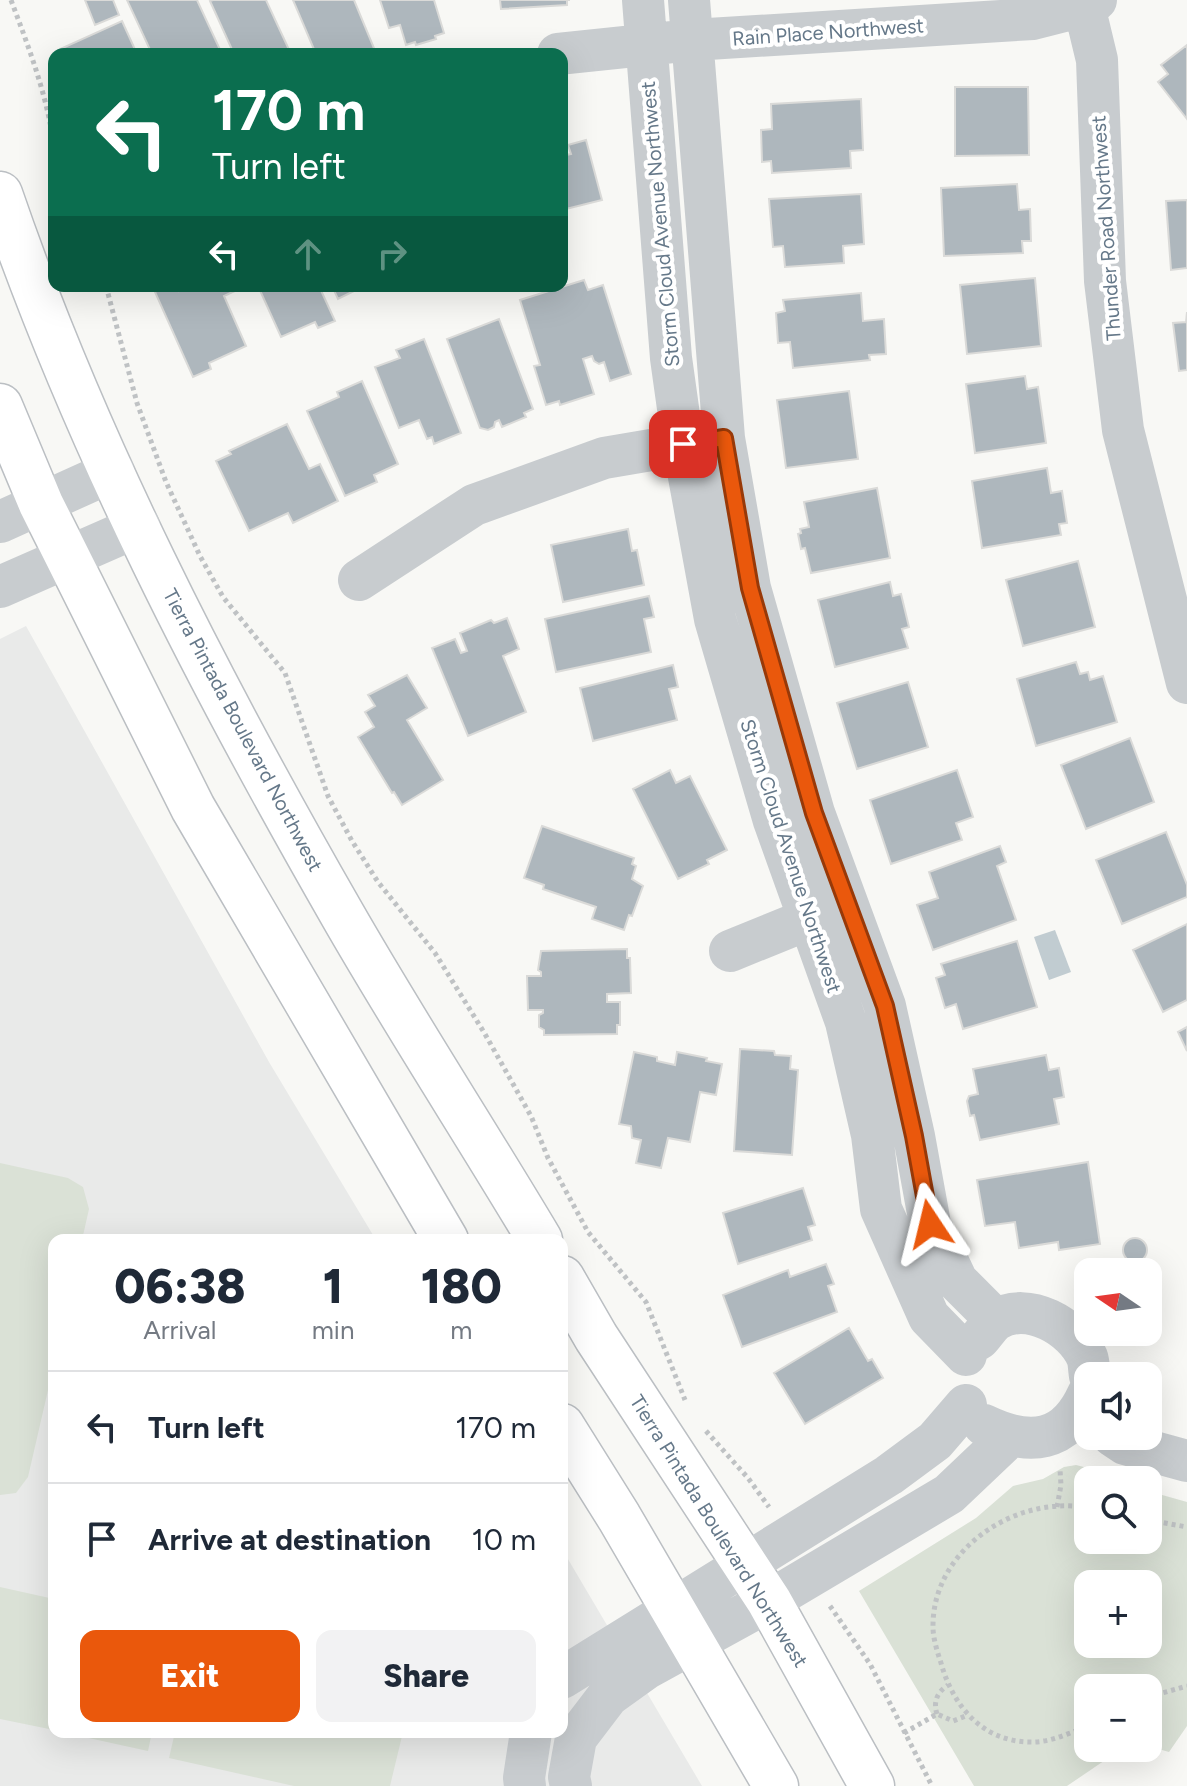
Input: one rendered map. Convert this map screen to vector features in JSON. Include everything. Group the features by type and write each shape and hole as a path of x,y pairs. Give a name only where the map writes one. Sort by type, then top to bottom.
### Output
{"main road":[{"name":"Tierra Pintada Boulevard Northwest","path":"0,194 23,261 113,471 174,601 327,888 536,1234"},
{"path":"0,406 41,504 193,808 442,1234"},
{"name":"Tierra Pintada Boulevard Northwest","path":"568,1288 596,1337 769,1601 872,1786"},
{"path":"568,1436 776,1786"}],"street":[{"name":"Storm Cloud Avenue Northwest","path":"643,0 671,358 683,444 715,619 774,821 885,1006 930,1224 957,1281 996,1320"},
{"name":"Rain Place Northwest","path":"568,53 645,44 691,20 1033,19 1090,3"},
{"name":"Thunder Road Northwest","path":"1090,3 1097,60 1105,281 1123,430 1187,683"},
{"name":"Storm Cloud Avenue Northwest","path":"691,20 724,438 750,588 814,813 846,1022 872,1135 881,1209 929,1317 966,1355"},
{"path":"359,580 474,505 604,458 724,438"},
{"path":"0,522 113,471"},
{"path":"0,587 139,526"},
{"path":"730,951 830,910"},
{"path":"1074,1418 1070,1424 1055,1432 1037,1437 1009,1437 981,1423 966,1405 961,1378 966,1355 996,1320 1014,1314 1033,1315 1070,1331 1088,1362"},
{"path":"571,1786 569,1777 576,1738 608,1696 647,1668 681,1626 745,1563 789,1539 889,1475 935,1441 966,1405"},
{"path":"568,1675 681,1626 769,1601 949,1494 1009,1437"},
{"path":"1147,1450 1187,1461"},
{"path":"525,1786 530,1738"}],"path":[{"path":"11,0 30,49 48,110"},
{"path":"108,292 137,403 166,482 200,556 223,597 285,673 328,796 352,841 378,882 435,953 477,1021 531,1116 548,1158 588,1232 646,1302 692,1410"},
{"path":"699,1420 758,1490 774,1514"},
{"path":"1057,1507 1061,1474 1059,1465"},
{"path":"1074,1506 1016,1514 976,1537 945,1579 937,1600 933,1626 937,1650 949,1685 968,1715 993,1734 1030,1742 1046,1741 1074,1731"},
{"path":"1162,1523 1187,1527"},
{"path":"828,1603 870,1664 932,1786"},
{"path":"937,1714 935,1701 949,1685"},
{"path":"1162,1693 1187,1686"},
{"path":"904,1733 937,1714"},
{"path":"937,1714 953,1721 968,1715"}],"shaded area":[{"path":"26,626 269,1062 372,1234 48,1234 48,1738 568,1738 568,1559 702,1786 0,1786 0,639"},
{"path":"1055,930 1071,972 1049,980 1034,937"},
{"path":"0,1163 68,1178 83,1187 89,1209 83,1234 48,1234 48,1390 28,1477 16,1493 0,1495"},
{"path":"1076,1465 1080,1466 1074,1466 1074,1554 1162,1554 1162,1495 1187,1502 1187,1726 1169,1752 1162,1750 1162,1674 1074,1674 1074,1762 1102,1762 1067,1786 974,1786 859,1591 976,1518 1013,1486 1043,1479 1064,1467"},
{"path":"0,1587 48,1598 48,1729 0,1719"},
{"path":"88,1738 151,1738 148,1751"},
{"path":"174,1738 402,1738 390,1786 294,1786 169,1758"}],"building":[{"path":"85,0 113,0 119,15 95,25"},
{"path":"127,0 197,0 219,48 149,48"},
{"path":"266,0 288,48 231,48 210,1"},
{"path":"293,0 354,0 374,48 313,48"},
{"path":"380,0 434,0 444,33 435,36 436,39 406,45 400,25 389,28"},
{"path":"500,0 567,0 567,5 501,9"},
{"path":"122,21 134,48 62,48"},
{"path":"1187,45 1187,119 1158,82 1168,74 1161,65"},
{"path":"955,87 1028,87 1029,155 955,156"},
{"path":"861,99 863,150 850,151 851,168 772,173 771,161 762,162 761,130 772,129 771,104"},
{"path":"586,140 602,200 568,208 568,155 571,154 568,145"},
{"path":"1017,184 1019,210 1030,209 1031,241 1022,241 1023,253 944,256 941,188"},
{"path":"861,194 864,244 843,246 844,263 785,267 783,246 773,247 769,199"},
{"path":"1187,200 1187,268 1171,270 1166,201"},
{"path":"1035,278 1041,346 967,354 960,285"},
{"path":"584,280 588,290 603,285 631,374 610,381 604,362 599,364 592,356 583,359 594,394 560,405 559,401 546,405 534,366 540,365 520,300 546,292 568,292 568,285"},
{"path":"155,292 233,292 224,296 246,346 209,363 211,369 193,377"},
{"path":"261,292 322,292 335,321 318,328 315,322 281,337"},
{"path":"335,292 352,292 338,299"},
{"path":"861,293 863,321 884,319 886,354 869,355 870,360 793,368 790,342 778,343 776,313 785,311 783,300"},
{"path":"1187,312 1187,370 1179,371 1173,323 1186,322"},
{"path":"499,319 533,409 524,413 526,417 502,427 499,420 488,430 480,428 447,339"},
{"path":"424,339 461,433 434,444 432,437 427,439 419,420 399,428 375,367 400,358 396,350"},
{"path":"1025,376 1027,389 1038,387 1046,443 975,453 966,384"},
{"path":"362,381 398,464 374,475 377,482 345,496 307,411 339,397 337,392"},
{"path":"849,391 858,459 786,468 777,400"},
{"path":"287,424 309,469 320,464 338,501 293,523 288,513 249,531 216,461 231,454 229,451"},
{"path":"1047,468 1051,493 1062,491 1067,523 1059,524 1061,535 982,548 972,481"},
{"path":"877,488 890,558 811,573 798,534 801,533 800,529 809,527 804,502"},
{"path":"628,529 632,551 637,550 644,585 563,602 551,545"},
{"path":"1078,561 1095,627 1023,646 1006,580"},
{"path":"890,582 893,596 901,594 909,627 902,629 908,648 835,667 818,600"},
{"path":"649,596 654,617 644,619 651,652 556,672 545,619"},
{"path":"507,618 519,649 503,656 526,712 468,736 432,648 455,639 461,653 467,651 460,633 491,620 494,623"},
{"path":"1076,662 1080,674 1088,672 1090,680 1103,676 1117,722 1036,746 1017,679"},
{"path":"673,665 678,687 669,689 677,720 593,741 580,688"},
{"path":"407,675 427,708 407,720 443,780 402,805 358,737 374,727 365,712 375,706 368,695"},
{"path":"908,682 928,747 857,769 837,703"},
{"path":"1130,738 1154,802 1086,829 1061,765"},
{"path":"670,770 676,783 690,776 727,850 707,860 709,864 678,879 633,789"},
{"path":"957,770 973,817 956,823 962,840 891,864 870,800"},
{"path":"542,826 634,858 632,864 636,866 632,879 643,886 624,930 592,919 596,907 543,889 544,885 524,878"},
{"path":"1166,832 1187,885 1187,897 1122,924 1096,860"},
{"path":"1000,846 1006,862 997,866 1016,920 933,950 917,905 938,898 929,872"},
{"path":"1187,924 1187,1000 1163,1012 1133,950"},
{"path":"1017,941 1037,1007 963,1029 956,1004 945,1008 936,978 945,975 941,964"},
{"path":"627,949 631,993 607,994 607,1002 620,1002 617,1034 544,1035 544,1030 539,1027 539,1015 543,1010 528,1010 527,976 541,976 538,970 541,951"},
{"path":"1187,1027 1187,1051 1178,1032"},
{"path":"740,1049 774,1051 775,1055 791,1056 790,1069 798,1070 792,1155 734,1151"},
{"path":"634,1052 675,1065 677,1052 722,1064 716,1095 700,1092 690,1142 668,1138 661,1168 636,1163 641,1140 632,1138 631,1126 619,1124"},
{"path":"1046,1055 1049,1070 1059,1068 1064,1097 1054,1099 1059,1124 980,1140 967,1101 969,1096 978,1094 973,1069"},
{"path":"1088,1162 1100,1244 1059,1250 1058,1242 1019,1248 1015,1222 985,1226 977,1180"},
{"path":"803,1188 815,1225 808,1227 812,1240 738,1264 723,1213"},
{"path":"1140,1239 1146,1245 1144,1258 1126,1258 1123,1250 1126,1241"},
{"path":"826,1264 834,1284 828,1286 837,1312 742,1347 723,1295 788,1270 790,1277"},
{"path":"849,1328 868,1361 872,1359 883,1378 805,1424 774,1373"}],"route":[{"path":"683,444 724,438 750,588 814,813 885,1006 930,1224"}]}
